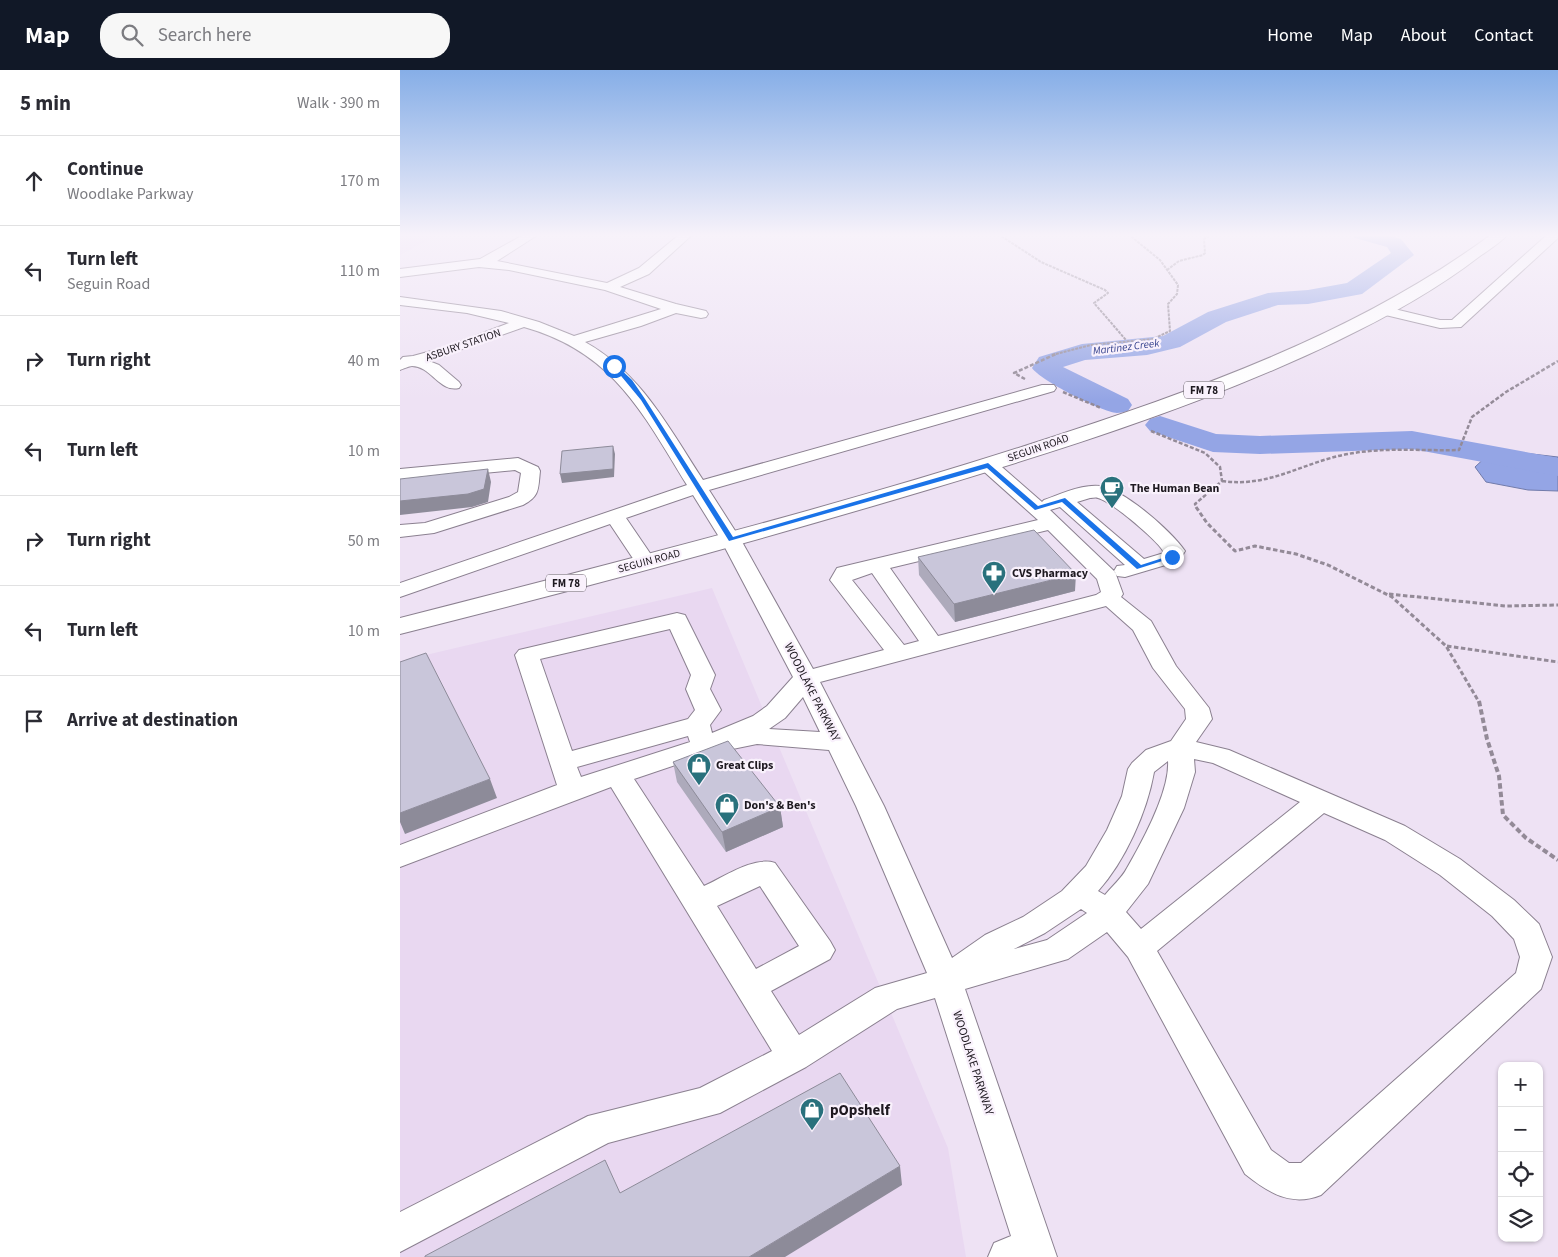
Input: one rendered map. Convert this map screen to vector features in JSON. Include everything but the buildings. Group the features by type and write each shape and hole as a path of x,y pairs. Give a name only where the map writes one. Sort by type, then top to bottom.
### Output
{"main road":[{"name":"SEGUIN ROAD","path":"400,626 731,540 988,465 1145,412 1257,369 1342,331 1419,289"}],"street":[{"path":"615,289 674,309 702,314"},
{"path":"1382,310 1440,324 1456,324 1494,289"},
{"name":"WOODLAKE PARKWAY","path":"400,301 471,310 524,322 572,340 614,366 630,382 731,540 806,678 870,806 946,980 1026,1254"},
{"path":"572,340 636,323 674,309"},
{"name":"ASBURY STATION","path":"405,362 524,322"},
{"path":"405,362 433,368 452,384"},
{"path":"400,590 698,487 1048,388"},
{"path":"400,475 518,464 531,471 526,495 516,501 426,529 400,532"},
{"path":"400,1233 600,1128 707,1102 794,1056 887,998 1058,950 1102,919 1138,876 1170,808 1182,772 1180,747 1199,719 1197,708 1165,668 1143,626 1045,515 988,465"},
{"path":"562,762 701,736 767,718 776,712 806,678 1104,600 1108,587 1140,567 1172,557 1175,552 1164,539 1109,494 1091,492 1063,500 1045,515"},
{"path":"1063,500 1140,567"},
{"path":"615,516 645,562"},
{"path":"877,565 845,573 841,580 898,653"},
{"path":"572,790 527,656 677,620 703,675 698,689 708,710 701,736"},
{"path":"400,856 617,774 701,736 758,736 838,742"},
{"path":"946,980 996,944 1034,925 1073,900 1079,893 1096,874 1121,831 1136,796 1141,768 1155,756 1180,747 1220,756 1395,833 1450,867 1502,908 1528,934 1536,958 1530,980 1308,1182 1282,1180 1258,1162 1139,948 1108,912 1079,893"},
{"path":"617,774 794,1056"},
{"path":"1139,948 1320,800"},
{"path":"698,902 765,871 819,950 750,987"}],"lane":[{"path":"932,644 877,565 929,554 1045,515"}],"path":[{"path":"1104,289 1108,293 1094,303 1126,341"},
{"path":"1102,409 1048,388 1034,385 1014,373 1036,360 1074,348 1161,338 1170,331 1168,304 1177,294 1178,289"},
{"path":"1558,361 1506,392 1472,417 1459,450 1395,449 1332,457 1271,479 1248,483 1222,481 1195,504 1200,516 1223,536 1235,551 1255,546 1296,554 1328,565 1387,594 1446,646 1480,703 1487,739 1499,776 1503,816 1526,838 1558,860"},
{"path":"1151,431 1205,454 1220,467 1222,481"},
{"path":"1387,594 1506,606 1558,605"},
{"path":"1446,646 1558,662"}],"shaded area":[{"path":"712,588 948,1148 966,1257 400,1257 400,661"}],"water":[{"path":"1515,452 1558,457 1558,491 1528,490 1486,482 1475,467 1489,454"}],"waterway":[{"name":"Martinez Creek","path":"1118,405 1075,385 1045,368 1048,363 1082,352 1147,347 1171,342 1217,317 1276,298 1308,297 1352,289"},
{"name":"Martinez Creek","path":"1160,425 1213,443 1260,445 1412,440 1558,467"}],"place":[{"name":"The Human Bean","path":"1112,509"},
{"name":"CVS Pharmacy","path":"994,594"},
{"name":"Great Clips","path":"699,786"},
{"name":"Don's & Ben's","path":"727,826"},
{"name":"pOpshelf","path":"812,1131"}],"route":[{"path":"614,366 630,382 643,400 731,540 988,465 1037,508 1063,500 1140,567 1172,557"}]}
